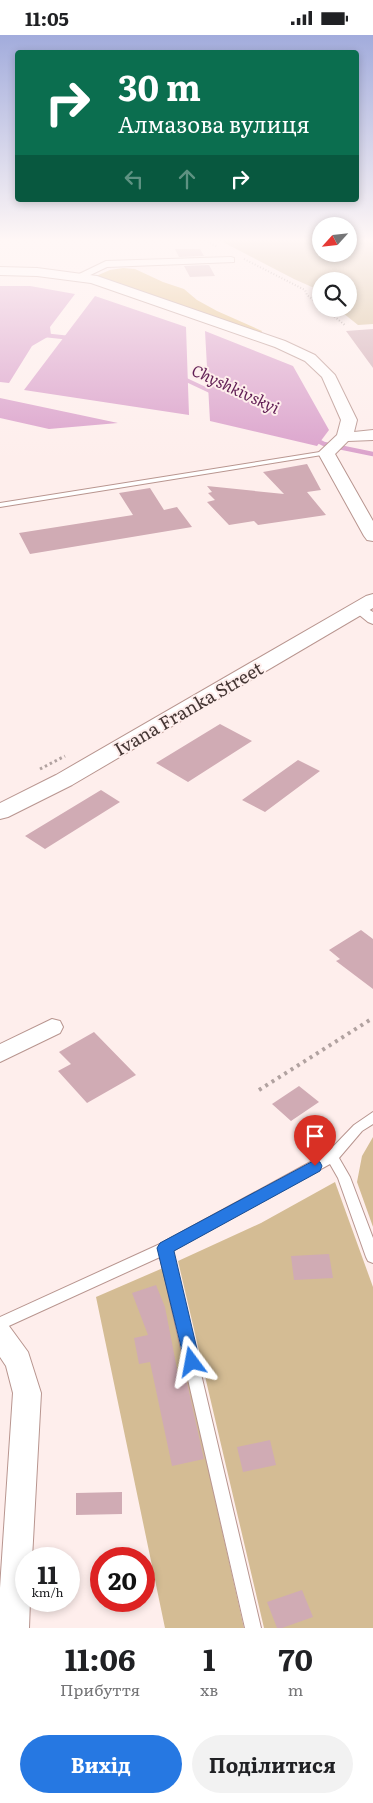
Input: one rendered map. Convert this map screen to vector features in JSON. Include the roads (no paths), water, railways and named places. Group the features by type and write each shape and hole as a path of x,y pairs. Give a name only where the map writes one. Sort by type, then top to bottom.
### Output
{"street":[{"path":"193,313 280,344 310,358 328,375 349,420 348,428 335,445"},
{"path":"335,445 373,435"},
{"path":"335,445 373,536"},
{"name":"Ivana Franka Street","path":"0,812 64,780 369,609"},
{"path":"0,1054 52,1027"},
{"path":"0,1334 18,1361 27,1393 13,1628"}],"lane":[{"path":"0,505 335,445"},
{"path":"0,1324 165,1248 332,1157 358,1128 373,1117"},
{"path":"332,1157 344,1177 373,1257"},
{"path":"165,1248 253,1628"}],"water":[{"path":"0,313 60,313 50,327 51,335 32,346 9,383 0,382"},
{"path":"82,313 146,313 186,327 189,415 24,390"},
{"path":"205,331 293,366 329,430 317,446 210,421"},
{"path":"0,398 118,423 49,429 0,418"}],"waterway":[{"name":"Chyshkivskyi","path":"43,335 71,338"},
{"name":"Chyshkivskyi","path":"180,377 214,393"},
{"name":"Chyshkivskyi","path":"314,439 324,444 373,454"}]}
